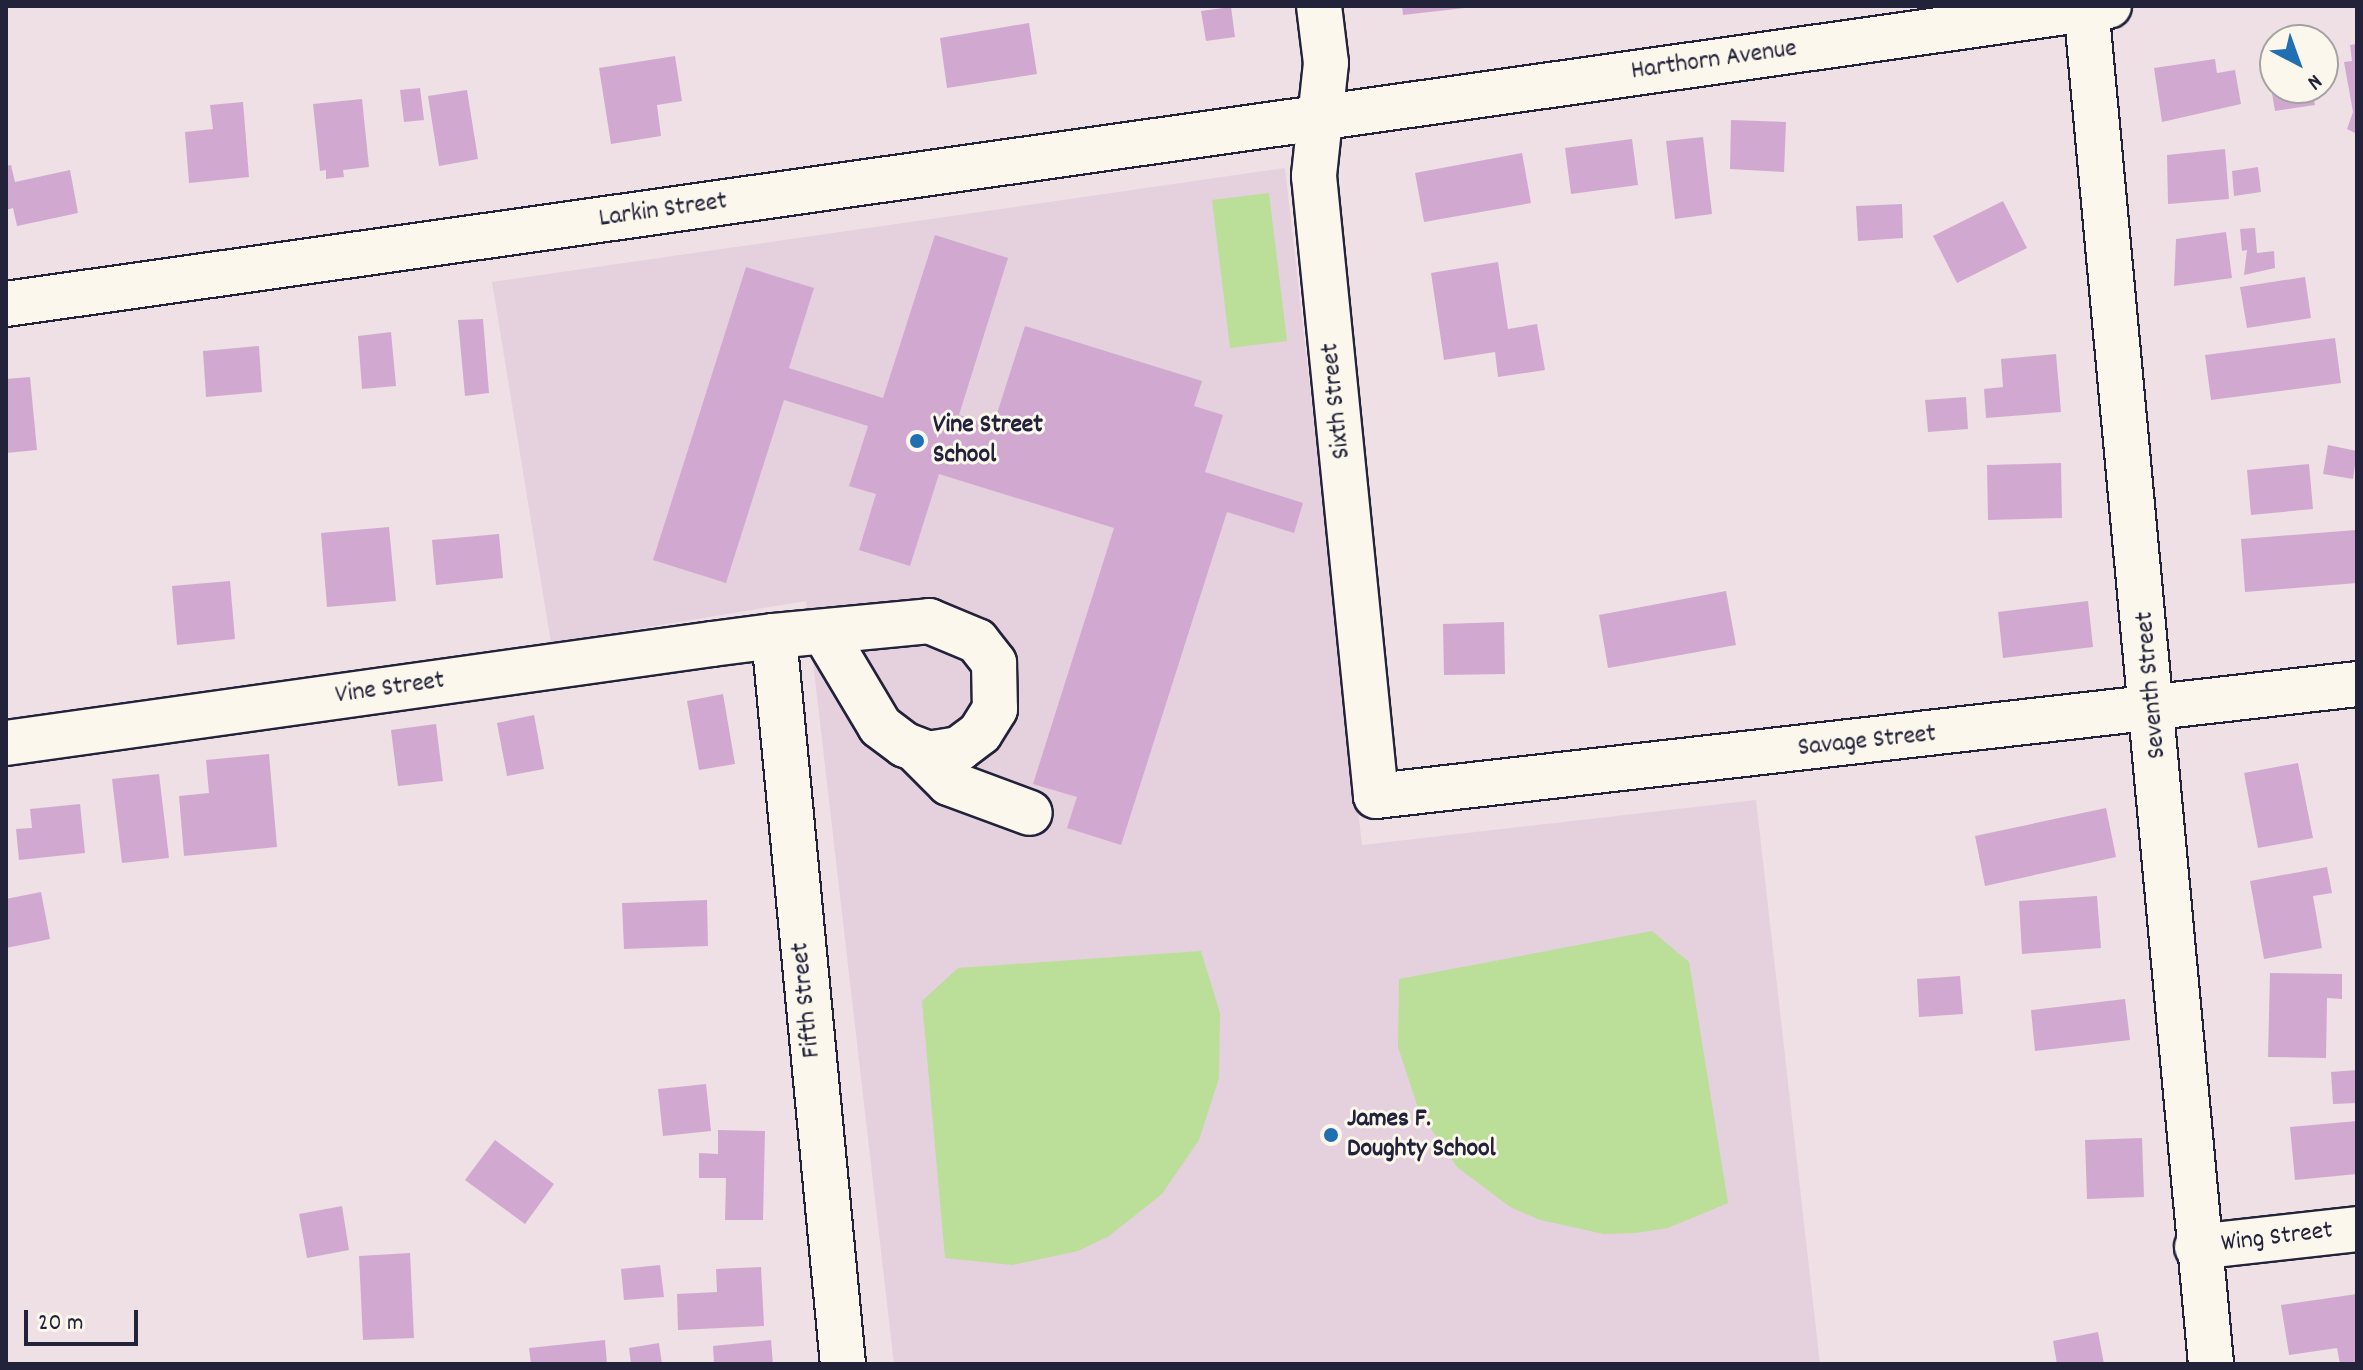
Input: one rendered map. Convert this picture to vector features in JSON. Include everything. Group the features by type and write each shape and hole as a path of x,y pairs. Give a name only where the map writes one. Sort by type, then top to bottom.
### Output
{"street":[{"name":"Sixth Street","path":"1319,6 1326,63 1314,176 1376,796"},
{"name":"Harthorn Avenue","path":"1319,117 2094,7"},
{"name":"Seventh Street","path":"2094,7 2155,710 2197,1247 2211,1364"},
{"name":"Larkin Street","path":"6,304 1319,117"},
{"name":"Vine Street","path":"6,743 774,636 929,621 977,641 994,663 995,709 980,733 959,749 929,754 915,749"},
{"path":"824,632 880,726 915,749 949,783 1030,813"},
{"name":"Fifth Street","path":"774,636 843,1364"},
{"name":"Savage Street","path":"1376,796 2155,710 2357,684"},
{"name":"Wing Street","path":"2197,1247 2357,1229"}],"shaded area":[{"path":"1285,168 1362,845 1756,800 1820,1364 894,1364 806,601 551,643 492,282"}],"green space":[{"path":"1269,193 1287,341 1230,348 1212,200"},
{"path":"1652,931 1689,962 1728,1203 1668,1228 1604,1234 1540,1220 1510,1207 1457,1167 1419,1111 1398,1047 1399,979"},
{"path":"1201,951 1220,1013 1219,1078 1199,1140 1162,1194 1109,1236 1078,1251 1012,1265 945,1258 922,1001 958,968"}],"building":[{"path":"1402,6 1465,6 1465,8 1403,15"},
{"path":"1231,7 1235,37 1206,41 1201,11"},
{"path":"1029,23 1037,74 947,88 940,38"},
{"path":"2357,44 2357,134 2347,129 2353,112 2344,62 2352,61 2350,45"},
{"path":"675,56 682,101 657,105 661,136 611,144 599,68"},
{"path":"2215,59 2217,73 2235,70 2241,104 2162,122 2154,68"},
{"path":"420,88 424,120 404,122 400,90"},
{"path":"467,90 478,159 439,166 428,96"},
{"path":"362,99 369,167 343,170 344,177 326,179 326,170 320,171 313,104"},
{"path":"243,102 249,177 189,183 185,132 213,129 210,105"},
{"path":"2274,104 2315,105 2275,111"},
{"path":"1731,120 1786,122 1784,172 1730,169"},
{"path":"1703,137 1712,214 1675,219 1666,141"},
{"path":"1632,139 1638,185 1571,194 1565,148"},
{"path":"2225,149 2229,199 2168,204 2167,155"},
{"path":"1522,153 1531,203 1424,222 1415,173"},
{"path":"11,165 15,182 70,170 78,213 17,226 13,208 6,210 6,166"},
{"path":"2258,167 2261,192 2234,196 2232,171"},
{"path":"2003,201 2027,248 1957,283 1933,236"},
{"path":"1902,204 1903,238 1858,241 1856,206"},
{"path":"2255,228 2257,253 2274,251 2275,268 2244,275 2247,250 2242,251 2240,229"},
{"path":"2226,232 2232,278 2174,286 2176,239"},
{"path":"935,235 1008,258 959,415 993,426 1025,326 1202,381 1194,406 1223,415 1205,472 1303,503 1294,533 1227,512 1121,845 1067,828 1077,797 1033,784 1114,528 939,474 910,566 859,550 876,494 849,486 868,426 784,400 726,583 653,560 746,267 814,288 789,368 883,398"},
{"path":"1498,262 1508,329 1537,324 1545,370 1498,377 1495,352 1444,360 1431,273"},
{"path":"2305,277 2311,318 2247,328 2240,287"},
{"path":"483,319 489,393 465,396 458,320"},
{"path":"391,332 396,386 362,389 358,336"},
{"path":"2335,338 2341,383 2211,400 2205,355"},
{"path":"259,346 262,392 206,397 203,351"},
{"path":"2056,354 2061,412 1986,418 1984,389 2003,387 2001,359"},
{"path":"30,377 37,450 6,453 6,379"},
{"path":"1966,397 1968,429 1928,432 1925,400"},
{"path":"2328,445 2357,451 2353,479 2323,474"},
{"path":"2061,463 2062,518 1988,520 1987,465"},
{"path":"2309,464 2313,509 2251,515 2247,470"},
{"path":"389,527 396,601 327,607 321,533"},
{"path":"2356,530 2357,583 2245,592 2241,539"},
{"path":"499,534 503,578 436,585 432,540"},
{"path":"230,581 235,639 177,645 172,586"},
{"path":"1726,591 1736,645 1608,668 1599,615"},
{"path":"2088,601 2093,647 2003,658 1998,612"},
{"path":"1504,622 1505,674 1444,675 1443,624"},
{"path":"723,694 735,764 699,770 687,701"},
{"path":"534,715 544,769 507,776 497,723"},
{"path":"436,724 443,781 398,786 391,730"},
{"path":"269,754 277,847 184,856 179,796 209,793 206,760"},
{"path":"2298,763 2313,838 2258,848 2244,773"},
{"path":"159,774 169,858 122,863 112,779"},
{"path":"80,804 85,853 19,860 16,829 32,828 30,809"},
{"path":"2106,808 2116,857 1985,886 1975,836"},
{"path":"2327,867 2332,893 2313,896 2322,948 2264,959 2250,881"},
{"path":"41,892 50,939 6,948 6,899"},
{"path":"2097,896 2101,948 2022,954 2019,901"},
{"path":"707,900 708,946 624,949 622,903"},
{"path":"2270,973 2342,974 2342,999 2327,998 2326,1058 2268,1057"},
{"path":"1960,976 1963,1014 1919,1017 1917,979"},
{"path":"2125,999 2130,1040 2035,1051 2031,1010"},
{"path":"2357,1070 2357,1103 2333,1104 2331,1072"},
{"path":"706,1084 711,1131 663,1136 658,1089"},
{"path":"2357,1121 2357,1174 2295,1180 2290,1127"},
{"path":"718,1130 765,1131 763,1220 725,1220 726,1178 699,1178 699,1153 718,1154"},
{"path":"2142,1138 2144,1197 2087,1199 2085,1140"},
{"path":"495,1140 554,1184 525,1224 465,1180"},
{"path":"342,1206 349,1250 307,1258 299,1214"},
{"path":"410,1253 414,1338 363,1340 359,1256"},
{"path":"660,1265 664,1297 624,1300 621,1269"},
{"path":"761,1267 764,1326 678,1330 677,1294 717,1292 716,1269"},
{"path":"2357,1294 2357,1364 2340,1364 2337,1348 2289,1355 2281,1305"},
{"path":"2098,1332 2104,1364 2057,1364 2053,1341"},
{"path":"605,1340 607,1364 531,1364 529,1348"},
{"path":"771,1340 773,1364 714,1364 713,1346"},
{"path":"659,1343 662,1364 631,1364 629,1348"}],"place":[{"name":"Vine Street School","path":"917,441"},
{"name":"James F. Doughty School","path":"1331,1135"}]}
